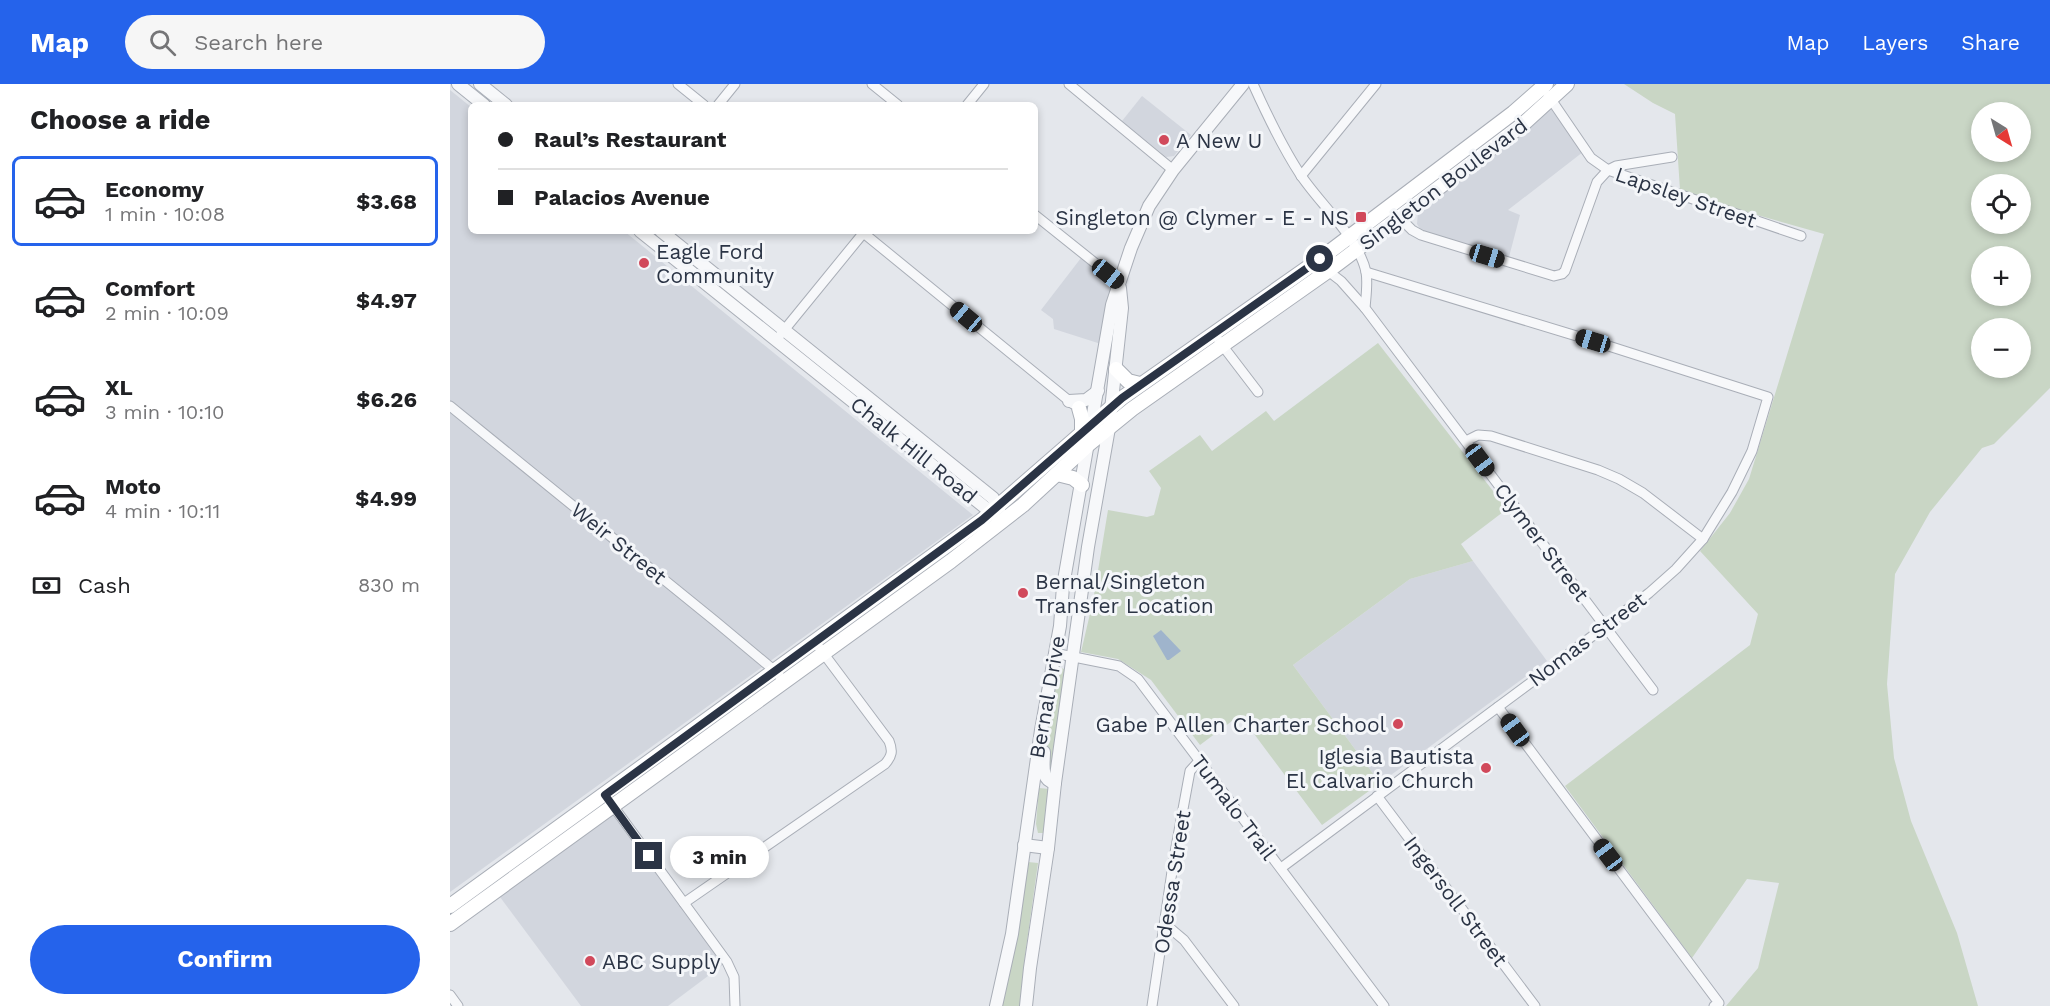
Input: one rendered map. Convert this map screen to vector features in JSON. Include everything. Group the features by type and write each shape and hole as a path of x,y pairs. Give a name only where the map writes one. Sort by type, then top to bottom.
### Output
{"main road":[{"name":"Singleton Boulevard","path":"450,924 786,683 1003,522 1089,444 1172,379 1223,346 1328,271 1522,124 1567,84"},
{"name":"Singleton Boulevard","path":"450,906 995,509 1094,419 1391,206 1513,113 1543,85"},
{"path":"1116,369 1128,381 1140,384"},
{"path":"1074,404 1082,420 1082,431"},
{"path":"1057,474 1073,478 1082,485"},
{"path":"553,833 561,845"}],"street":[{"path":"458,84 480,102"},
{"path":"472,95 480,84 502,102"},
{"path":"678,84 700,102"},
{"path":"720,102 735,84"},
{"path":"872,84 894,102"},
{"path":"969,102 984,84"},
{"path":"1069,84 1173,170"},
{"name":"Bernal Drive","path":"996,1006 1012,934 1041,730 1112,304 1131,248 1149,206 1173,170 1243,84"},
{"path":"1253,84 1282,145 1301,176 1357,249 1366,272 1365,308"},
{"path":"1301,176 1376,84"},
{"name":"Lapsley Street","path":"1543,85 1591,158 1608,170 1801,236"},
{"path":"1391,206 1412,230 1422,235 1554,276 1560,275 1565,271 1597,182 1608,170 1628,164 1672,157"},
{"path":"1038,217 1120,283"},
{"path":"776,339 861,234"},
{"path":"865,234 1094,419"},
{"name":"Chalk Hill Road","path":"658,235 776,339 995,509 1003,522"},
{"name":"Chalk Hill Road","path":"678,253 785,329 993,498 995,509"},
{"name":"Clymer Street","path":"1328,271 1341,281 1365,308 1653,690"},
{"name":"Nomas Street","path":"1281,868 1649,593 1676,569 1703,539 1732,492 1752,451 1768,397 1366,272"},
{"name":"Bernal Drive","path":"1026,1006 1088,547 1112,406 1122,308 1120,283"},
{"path":"1214,334 1258,392"},
{"path":"1074,404 1086,400 1098,391"},
{"name":"Weir Street","path":"450,406 775,671 786,683"},
{"path":"1466,441 1478,435 1491,436 1598,470 1643,493 1703,539"},
{"path":"684,903 885,764 892,752 889,741 815,642"},
{"name":"Tumalo Trail","path":"1054,653 1119,666 1138,679 1384,1006"},
{"path":"1498,707 1717,1004"},
{"path":"1041,730 1045,744 1044,772 1050,782 1055,783"},
{"name":"Odessa Street","path":"1152,1006 1190,771 1199,761"},
{"path":"605,795 727,962 734,977 735,1006"},
{"name":"Ingersoll Street","path":"1377,796 1535,1006"},
{"path":"1024,845 1048,849"},
{"path":"1165,924 1184,940 1234,1006"},
{"path":"450,995 458,1006"}],"shaded area":[{"path":"450,90 468,105 468,234 628,234 973,515 450,892"},
{"path":"1142,96 1191,135 1174,156 1166,157 1122,121"},
{"path":"1551,109 1583,152 1508,210 1520,215 1508,261 1422,232 1417,224 1418,212"},
{"path":"1081,258 1109,280 1113,286 1101,344 1054,329 1053,319 1041,310"},
{"name":"Gabe P Allen Charter School","path":"1473,561 1547,661 1380,783 1293,665 1410,579"},
{"path":"612,814 724,964 668,1006 581,1006 500,897"}],"green space":[{"path":"1624,84 2050,84 2050,388 1994,444 1982,448 1930,512 1895,574 1887,684 1894,758 1911,821 1957,933 1978,1006 1726,1006 1758,968 1779,883 1747,879 1692,958 1565,786 1750,645 1758,614 1700,551 1730,513 1749,479 1824,234 1722,205 1680,190 1675,114"},
{"path":"1378,343 1507,509 1461,544 1473,561 1410,579 1293,665 1380,783 1322,825 1240,715 1200,745 1151,680 1118,659 1081,652 1093,601 1108,510 1147,517 1154,515 1161,488 1149,471 1200,435 1212,451 1266,411 1274,421"},
{"path":"1058,667 1064,669 1064,675 1052,774 1047,774 1047,725"},
{"path":"1039,788 1050,789 1043,833 1038,833 1036,824"},
{"path":"1028,862 1038,863 1025,956 1022,1006 1000,1006"}],"water":[{"path":"1161,630 1181,651 1169,660 1153,636"}],"place":[{"name":"A New U","path":"1164,140"},
{"name":"Singleton @ Clymer - E - NS","path":"1361,217"},
{"name":"Eagle Ford Community","path":"644,263"},
{"name":"Bernal/Singleton Transfer Location","path":"1023,593"},
{"name":"Gabe P Allen Charter School","path":"1398,724"},
{"name":"Iglesia Bautista El Calvario Church","path":"1486,768"},
{"name":"ABC Supply","path":"590,961"}],"route":[{"path":"649,856 605,795 982,520 1023,486 1082,431 1140,384 1320,259"}]}
